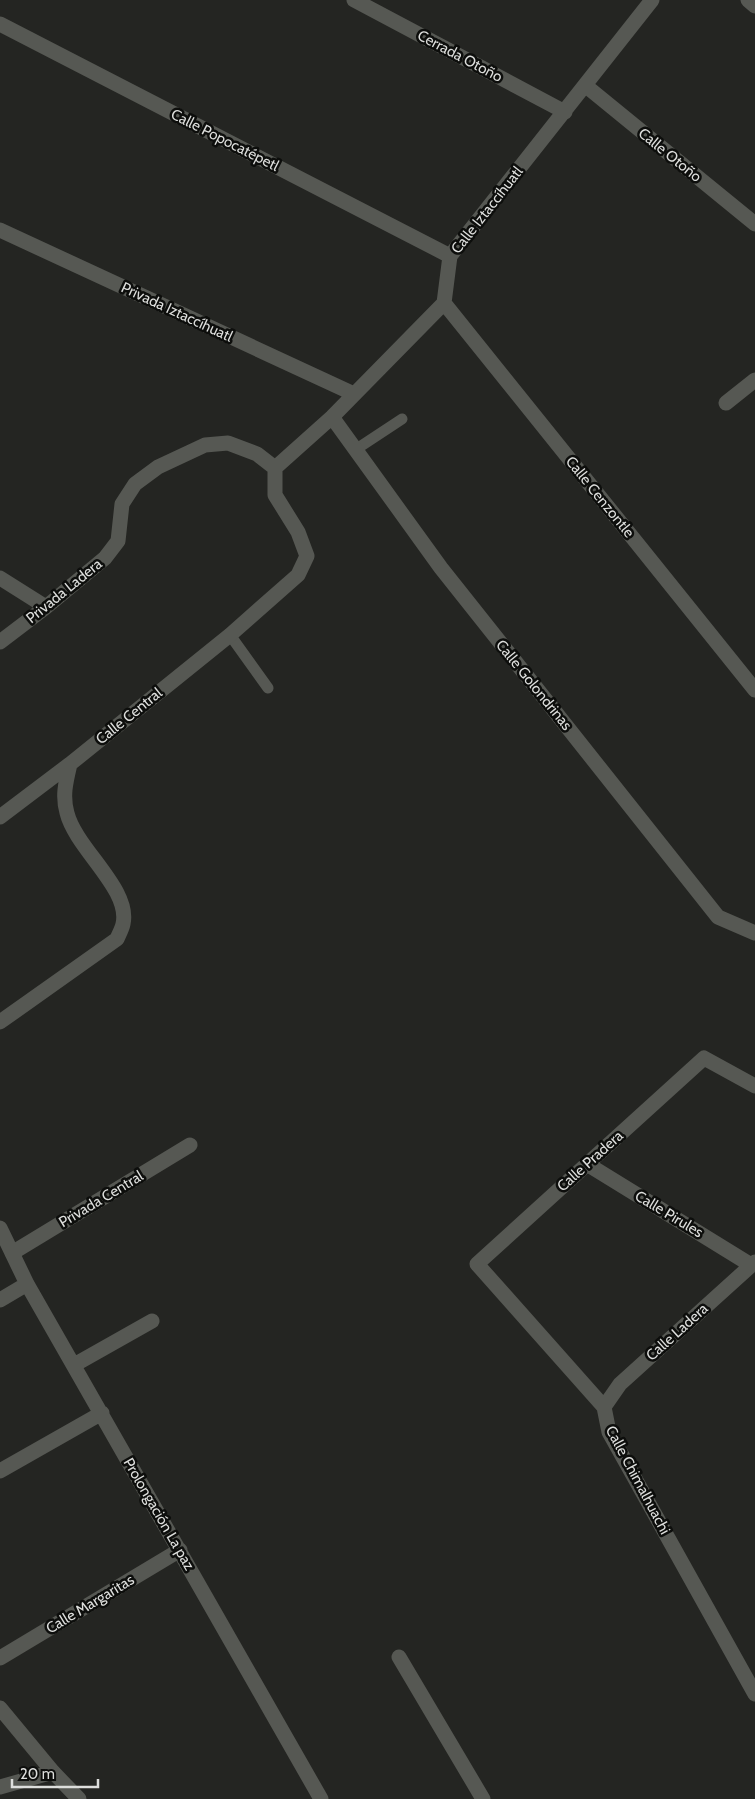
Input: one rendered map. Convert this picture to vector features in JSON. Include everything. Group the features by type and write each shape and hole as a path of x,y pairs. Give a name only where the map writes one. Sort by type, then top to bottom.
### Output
{"street":[{"name":"Cerrada Otoño","path":"354,0 565,112"},
{"name":"Calle Iztaccíhuatl","path":"444,303 450,256 652,0"},
{"path":"748,0 755,6"},
{"name":"Calle Popocatépetl","path":"0,24 450,256"},
{"name":"Calle Otoño","path":"586,86 755,224"},
{"name":"Privada Iztaccíhuatl","path":"0,230 354,394"},
{"path":"275,468 332,417 444,303"},
{"name":"Calle Cenzontle","path":"444,303 755,690"},
{"path":"726,403 755,380"},
{"name":"Calle Golondrinas","path":"332,417 441,568 718,917 755,933"},
{"name":"Privada Ladera","path":"0,642 105,558 118,541 122,504 135,484 158,467 205,445 228,443 257,454 275,468"},
{"name":"Calle Central","path":"0,817 70,764 230,635 298,575 307,556 298,532 276,495 275,468"},
{"path":"0,578 46,607"},
{"path":"0,1022 118,939 124,924 123,907 116,892 76,837 67,814 64,792 70,764"},
{"name":"Calle Pradera","path":"476,1264 704,1058 755,1086"},
{"name":"Privada Central","path":"12,1253 190,1145"},
{"name":"Calle Pirules","path":"587,1164 753,1263"},
{"name":"Prolongación La paz","path":"0,1228 27,1284 321,1799"},
{"name":"Calle Ladera","path":"604,1407 620,1384 753,1263"},
{"name":"Calle Chimalhuachi","path":"476,1264 604,1407 609,1432 755,1694"},
{"path":"0,1300 27,1284"},
{"path":"74,1365 152,1321"},
{"path":"0,1471 102,1413"},
{"name":"Calle Margaritas","path":"0,1658 180,1550"},
{"path":"399,1657 483,1799"},
{"path":"0,1708 53,1772 79,1799"},
{"path":"0,1787 53,1772"}],"lane":[{"path":"355,450 402,419"},
{"path":"230,635 268,688"}]}
